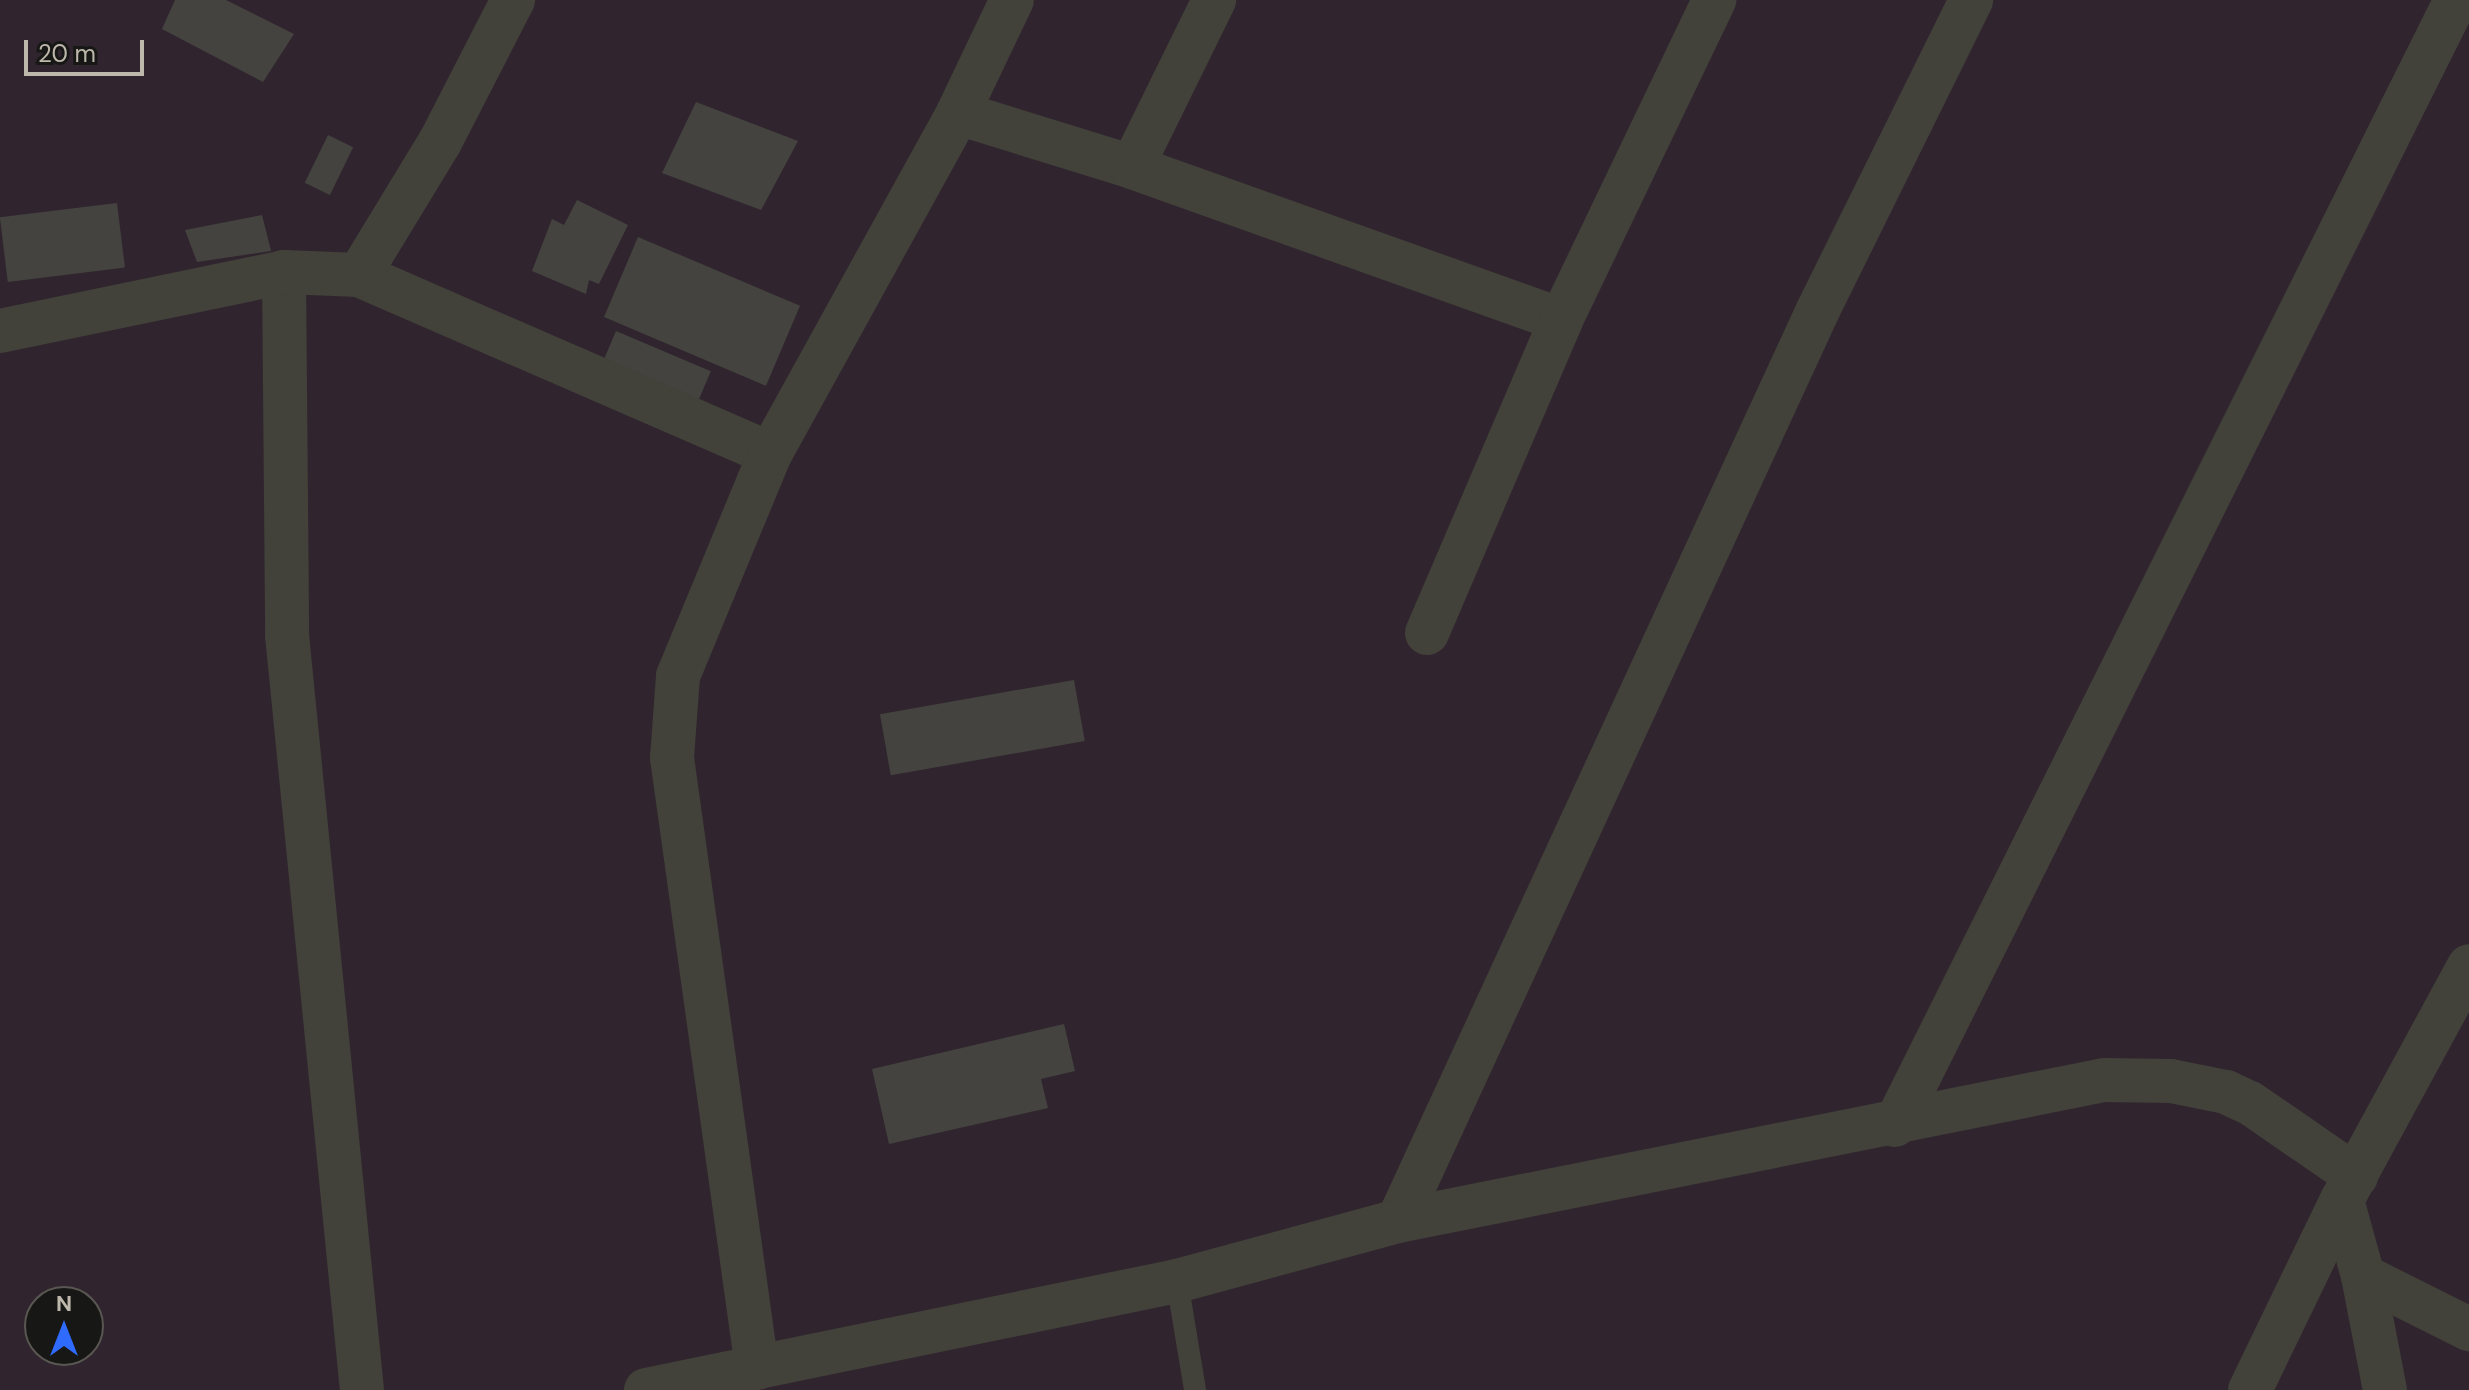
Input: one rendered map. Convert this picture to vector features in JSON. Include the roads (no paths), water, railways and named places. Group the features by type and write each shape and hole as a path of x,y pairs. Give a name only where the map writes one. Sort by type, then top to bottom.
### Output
{"street":[{"path":"359,275 440,142 513,0"},
{"path":"757,1368 672,758 678,676 770,454 958,113 1012,0"},
{"path":"1132,167 1214,0"},
{"path":"1427,633 1561,320 1714,0"},
{"path":"1398,1221 1817,312 1971,0"},
{"path":"1895,1125 2456,0"},
{"path":"958,113 1132,167 1561,320"},
{"path":"284,272 287,635 362,1390"},
{"path":"0,331 284,272 359,275 770,454"},
{"path":"2250,1390 2349,1188 2469,966"},
{"path":"646,1390 1177,1281 1398,1221 1895,1125 2104,1080 2171,1081 2250,1103 2349,1188 2385,1390"},
{"path":"2363,1276 2469,1329"}],"lane":[{"path":"1177,1281 1195,1390"}]}
